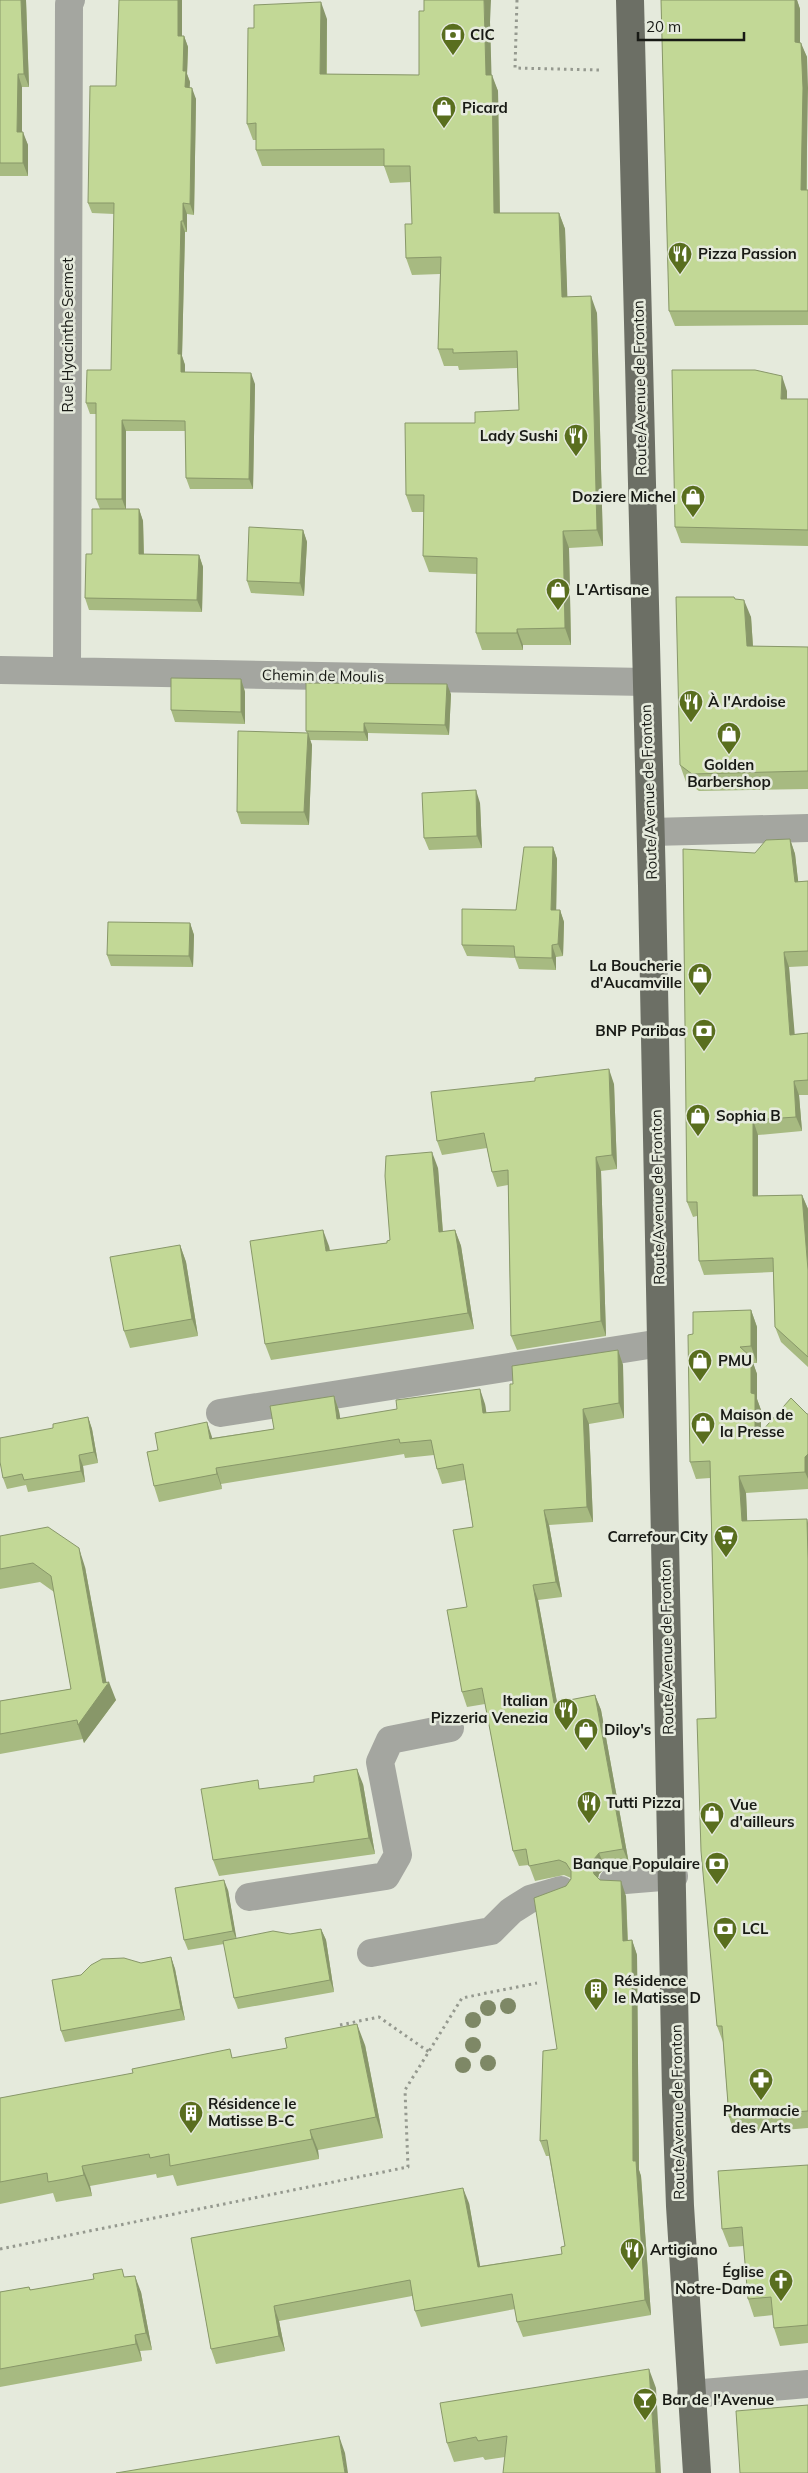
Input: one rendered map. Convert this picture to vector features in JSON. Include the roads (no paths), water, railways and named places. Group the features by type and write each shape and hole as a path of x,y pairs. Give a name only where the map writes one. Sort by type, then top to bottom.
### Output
{"main road":[{"name":"Route/Avenue de Fronton","path":"630,0 651,832 679,2173 697,2473"}],"street":[{"name":"Rue Hyacinthe Sermet","path":"67,670 69,4 72,0"},
{"name":"Chemin de Moulis","path":"0,670 646,682"},
{"path":"651,832 808,828"},
{"path":"220,1413 661,1343"},
{"path":"248,1897 386,1876 398,1855 380,1762 390,1740 450,1728"},
{"path":"613,1881 674,1876"},
{"path":"371,1953 491,1931 511,1911 530,1899 561,1890"},
{"path":"691,2394 808,2384"}],"place":[{"name":"CIC","path":"453,56"},
{"name":"Picard","path":"444,129"},
{"name":"Pizza Passion","path":"680,275"},
{"name":"Lady Sushi","path":"576,457"},
{"name":"Doziere Michel","path":"693,518"},
{"name":"L'Artisane","path":"558,611"},
{"name":"À l'Ardoise","path":"691,723"},
{"name":"Golden Barbershop","path":"729,755"},
{"name":"La Boucherie d'Aucamville","path":"700,996"},
{"name":"BNP Paribas","path":"704,1052"},
{"name":"Sophia B","path":"698,1137"},
{"name":"PMU","path":"700,1382"},
{"name":"Maison de la Presse","path":"703,1445"},
{"name":"Carrefour City","path":"726,1558"},
{"name":"Italian Pizzeria Venezia","path":"566,1731"},
{"name":"Diloy's","path":"586,1751"},
{"name":"Tutti Pizza","path":"589,1824"},
{"name":"Vue d'ailleurs","path":"712,1835"},
{"name":"Banque Populaire","path":"717,1885"},
{"name":"LCL","path":"725,1950"},
{"name":"Résidence le Matisse D","path":"596,2011"},
{"name":"Pharmacie des Arts","path":"761,2101"},
{"name":"Résidence le Matisse B-C","path":"191,2134"},
{"name":"Artigiano","path":"632,2271"},
{"name":"Église Notre-Dame","path":"781,2302"},
{"name":"Bar de l'Avenue","path":"645,2421"}]}
